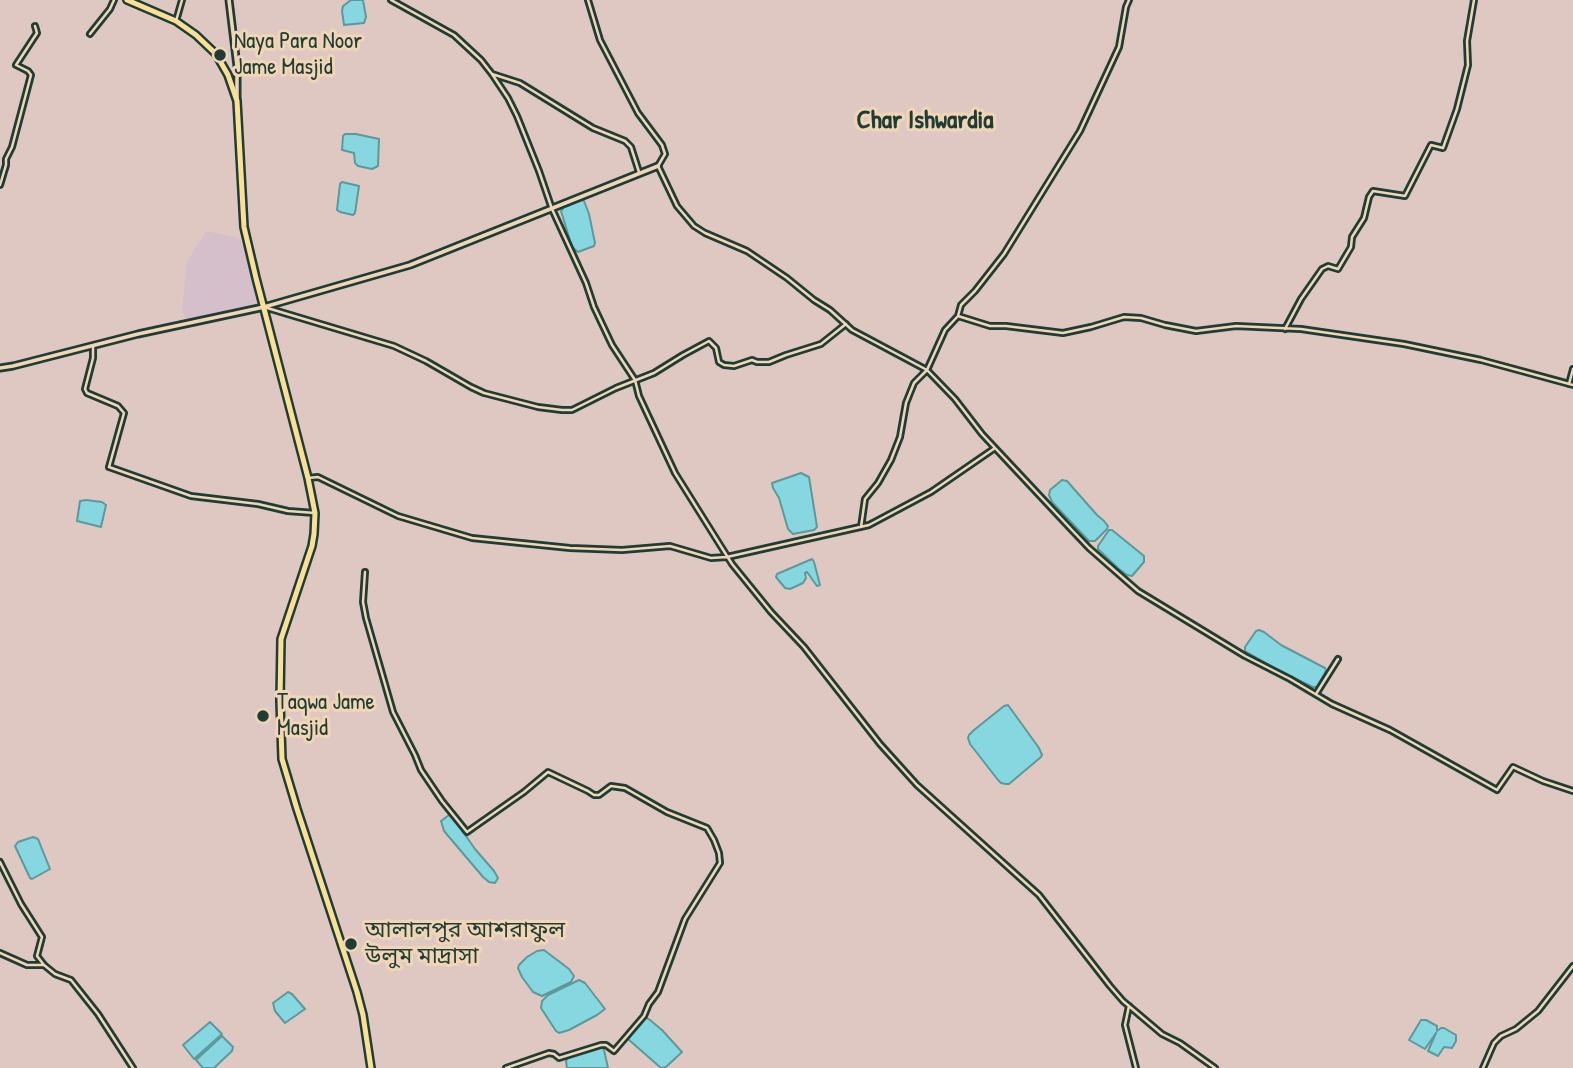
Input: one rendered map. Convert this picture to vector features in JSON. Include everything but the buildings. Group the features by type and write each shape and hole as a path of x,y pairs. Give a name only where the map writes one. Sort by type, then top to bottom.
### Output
{"main road":[{"path":"127,0 176,21 196,35 216,54 228,75 237,101 244,227 315,513 313,541 281,639 282,759 357,992 371,1068"}],"street":[{"path":"90,34 114,0"},
{"path":"176,21 182,0"},
{"path":"229,0 237,66 237,101"},
{"path":"391,0 454,35 481,60 508,98 603,326 635,380 639,396 675,473 727,557 771,612 804,647 880,744 918,785 1039,895 1110,986 1129,1006 1162,1034 1180,1043 1215,1068"},
{"path":"0,368 264,307 410,265 658,166 664,154 662,145 638,113 600,40 588,0"},
{"path":"861,527 865,499 886,470 900,437 906,403 914,383 927,370 945,330 958,316 961,305 1004,254 1080,131 1119,47 1129,0"},
{"path":"1284,329 1322,269 1328,266 1338,269 1351,247 1352,237 1364,218 1373,191 1405,196 1431,145 1443,148 1468,65 1467,41 1474,0"},
{"path":"0,185 31,75 16,65 37,33 35,26"},
{"path":"492,74 520,83 593,128 625,141 635,155 640,173"},
{"path":"658,166 677,206 694,226 747,251 788,278 871,341 927,370 955,399 982,435 1089,548 1138,591 1245,656 1290,678 1332,704 1390,730 1497,790 1513,767 1573,791"},
{"path":"264,307 394,346 484,393 562,411 572,410 654,373 709,341 716,348 719,362 724,365 734,366 752,360 769,362 821,344 846,324"},
{"path":"958,316 990,326 1063,333 1125,317 1141,318 1196,331 1236,326 1301,329 1404,344 1481,360 1571,385 1573,369"},
{"path":"93,346 93,358 85,389 87,393 118,406 124,412 109,467 191,496 258,504 288,512 315,513"},
{"path":"308,478 318,477 398,516 472,538 570,548 622,550 670,546 711,558 727,557 869,525 931,492 995,448"},
{"path":"365,572 363,602 366,618 393,712 421,770 467,832 548,772 594,795 599,795 613,785 625,788 667,812 707,828 719,853 720,863 685,919 658,992 644,1016 614,1051 601,1045 559,1058 549,1054 506,1068"},
{"path":"1317,694 1338,659"},
{"path":"0,862 21,904 42,937 37,956 55,975 71,980 98,1014 133,1068"},
{"path":"0,953 27,965 44,965"},
{"path":"1482,1068 1494,1043 1538,1011 1573,966"},
{"path":"1129,1006 1125,1025 1136,1068"}],"shaded area":[{"path":"206,231 236,237 244,243 260,306 208,318 187,319 184,316 182,309 187,262"}],"water":[{"path":"351,0 363,0 366,17 364,23 344,25 343,6"},
{"path":"345,134 379,139 378,166 372,169 358,166 354,153 342,150"},
{"path":"342,182 359,186 353,215 337,210"},
{"path":"581,199 589,214 595,243 594,246 578,252 572,247 561,211 565,206"},
{"path":"801,473 809,477 817,527 793,534 788,529 772,483"},
{"path":"1062,480 1067,481 1108,526 1095,541 1089,541 1052,502 1050,490"},
{"path":"80,501 106,505 101,527 77,521"},
{"path":"1109,530 1144,556 1144,562 1132,576 1119,569 1098,549"},
{"path":"812,559 820,585 817,586 807,572 803,583 790,589 785,588 776,577 777,574"},
{"path":"1259,630 1325,668 1317,687 1281,672 1245,651 1245,647"},
{"path":"1008,705 1042,755 1006,784 998,780 968,738 974,730"},
{"path":"449,815 494,871 498,878 495,883 483,877 444,831 441,821"},
{"path":"33,837 38,839 50,869 32,879 15,846 18,842"},
{"path":"544,950 574,976 571,982 542,996 533,992 518,968 527,957"},
{"path":"579,980 585,983 605,1009 559,1033 541,1008 542,1001 548,995"},
{"path":"288,992 305,1009 285,1023 275,1011 273,1003"},
{"path":"645,1017 662,1030 682,1052 666,1067 661,1068 628,1039"},
{"path":"1421,1020 1437,1026 1437,1031 1444,1028 1456,1035 1452,1048 1444,1047 1438,1056 1428,1051 1436,1033 1425,1049 1409,1040"},
{"path":"210,1022 222,1034 194,1059 183,1045"},
{"path":"222,1036 233,1047 232,1051 214,1068 203,1068 196,1060"},
{"path":"598,1047 604,1050 608,1068 567,1068 568,1057"}],"place":[{"name":"Naya Para Noor Jame Masjid","path":"220,55"},
{"name":"Taqwa Jame Masjid","path":"263,716"},
{"name":"আলালপুর আশরাফুল উলুম মাদ্রাসা","path":"351,944"}],"district":[{"name":"Char Ishwardia","path":"925,121"}]}
